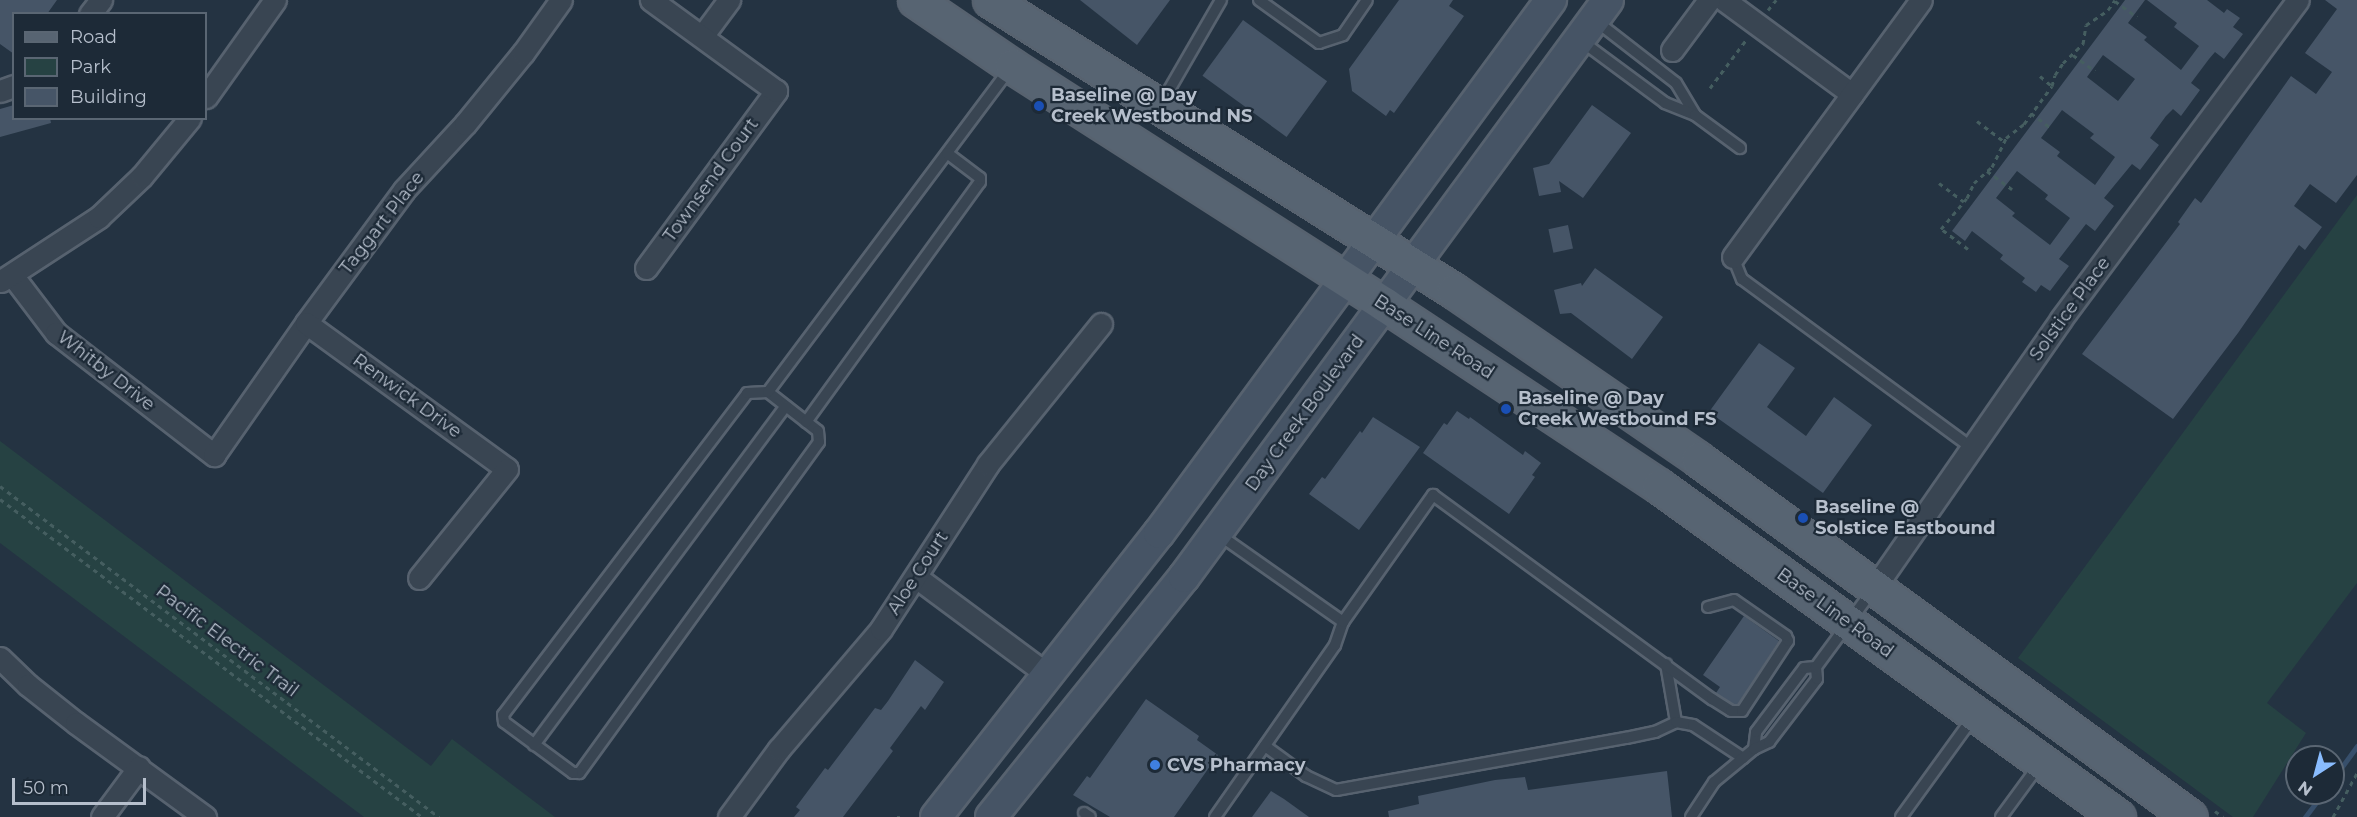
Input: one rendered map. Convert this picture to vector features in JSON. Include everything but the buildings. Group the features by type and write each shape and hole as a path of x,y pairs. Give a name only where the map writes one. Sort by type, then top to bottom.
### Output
{"main road":[{"name":"Base Line Road","path":"915,0 1012,66 1384,304 1659,486 2118,817"},
{"path":"952,0 975,16 997,2 1413,265 1654,428 1875,586 2190,817"},
{"path":"942,815 1159,533 1551,0"},
{"name":"Day Creek Boulevard","path":"991,817 1217,533 1594,20"}],"street":[{"path":"92,12 101,0"},
{"path":"207,96 275,0"},
{"name":"Taggart Place","path":"214,455 306,323 404,190 472,115 523,53 561,0"},
{"path":"651,0 703,35 729,0"},
{"path":"1672,50 1709,0"},
{"path":"1724,0 1852,94"},
{"path":"1733,257 1921,0"},
{"name":"Solstice Place","path":"1875,586 2067,310 2298,0"},
{"name":"Townsend Court","path":"646,268 776,91 703,35"},
{"path":"6,278 99,218 142,176 188,120"},
{"name":"Whitby Drive","path":"6,278 56,333 214,455"},
{"name":"Renwick Drive","path":"306,323 507,469 419,578"},
{"name":"Aloe Court","path":"729,817 779,749 881,629 988,464 1101,324"},
{"path":"916,577 1048,675"},
{"path":"0,658 28,685 68,717 140,767 205,817"},
{"path":"102,817 140,767"}],"lane":[{"path":"1160,107 1221,0"},
{"path":"1259,0 1319,43 1343,35 1367,0"},
{"path":"1594,20 1665,103 1695,115 1740,148"},
{"path":"1594,20 1676,83 1695,115"},
{"path":"768,392 1012,66"},
{"path":"806,422 980,182 980,178 947,153"},
{"path":"1733,257 1742,279 1971,447"},
{"path":"768,392 786,406 819,431 819,442 579,773 573,773 504,722 503,715 747,393 768,392"},
{"path":"534,745 786,406"},
{"path":"1215,817 1335,645 1343,622 1433,495 1731,711 1742,711 1749,704 1788,641 1786,636 1734,600 1708,607"},
{"path":"1217,533 1343,622"},
{"name":"Solstice Place","path":"1816,667 1875,586"},
{"path":"1666,664 1676,722"},
{"path":"1690,817 1714,782 1754,749 1769,742 1817,679 1816,667 1803,669 1756,732 1754,749"},
{"path":"1901,817 1976,713"},
{"path":"1265,746 1306,776 1336,790 1626,738 1655,732 1676,722 1693,725 1743,758"},
{"path":"2001,817 2042,762"}],"path":[{"path":"1710,88 1776,0"},
{"path":"2085,29 2093,19 2108,10 2115,0 2137,17"},
{"path":"1968,249 1941,229 1964,202 1974,183 1992,167 2004,141 2015,133 2052,86 2055,75 2083,44 2084,19"},
{"path":"2073,55 2095,71"},
{"path":"2040,76 2052,86"},
{"path":"2031,113 2052,129"},
{"path":"1977,121 2004,141"},
{"path":"1986,171 2012,189"},
{"path":"1939,183 1964,202"},
{"name":"Pacific Electric Trail","path":"0,486 439,817"},
{"name":"Pacific Electric Trail","path":"0,499 422,817"},
{"path":"2333,817 2357,773"}],"green space":[{"path":"2357,195 2357,583 2267,703 2306,733 2298,745 2285,745 2285,766 2253,817 2233,817 2018,658"},
{"path":"0,441 431,766 452,739 555,817 364,817 0,543"}],"waterway":[{"path":"2345,762 2357,746"},
{"path":"2305,817 2314,805"}],"place":[{"name":"Baseline @ Day Creek Westbound NS","path":"1039,106"},
{"name":"Baseline @ Day Creek Westbound FS","path":"1506,409"},
{"name":"Baseline @ Solstice Eastbound","path":"1803,518"},
{"name":"CVS Pharmacy","path":"1155,765"}]}
